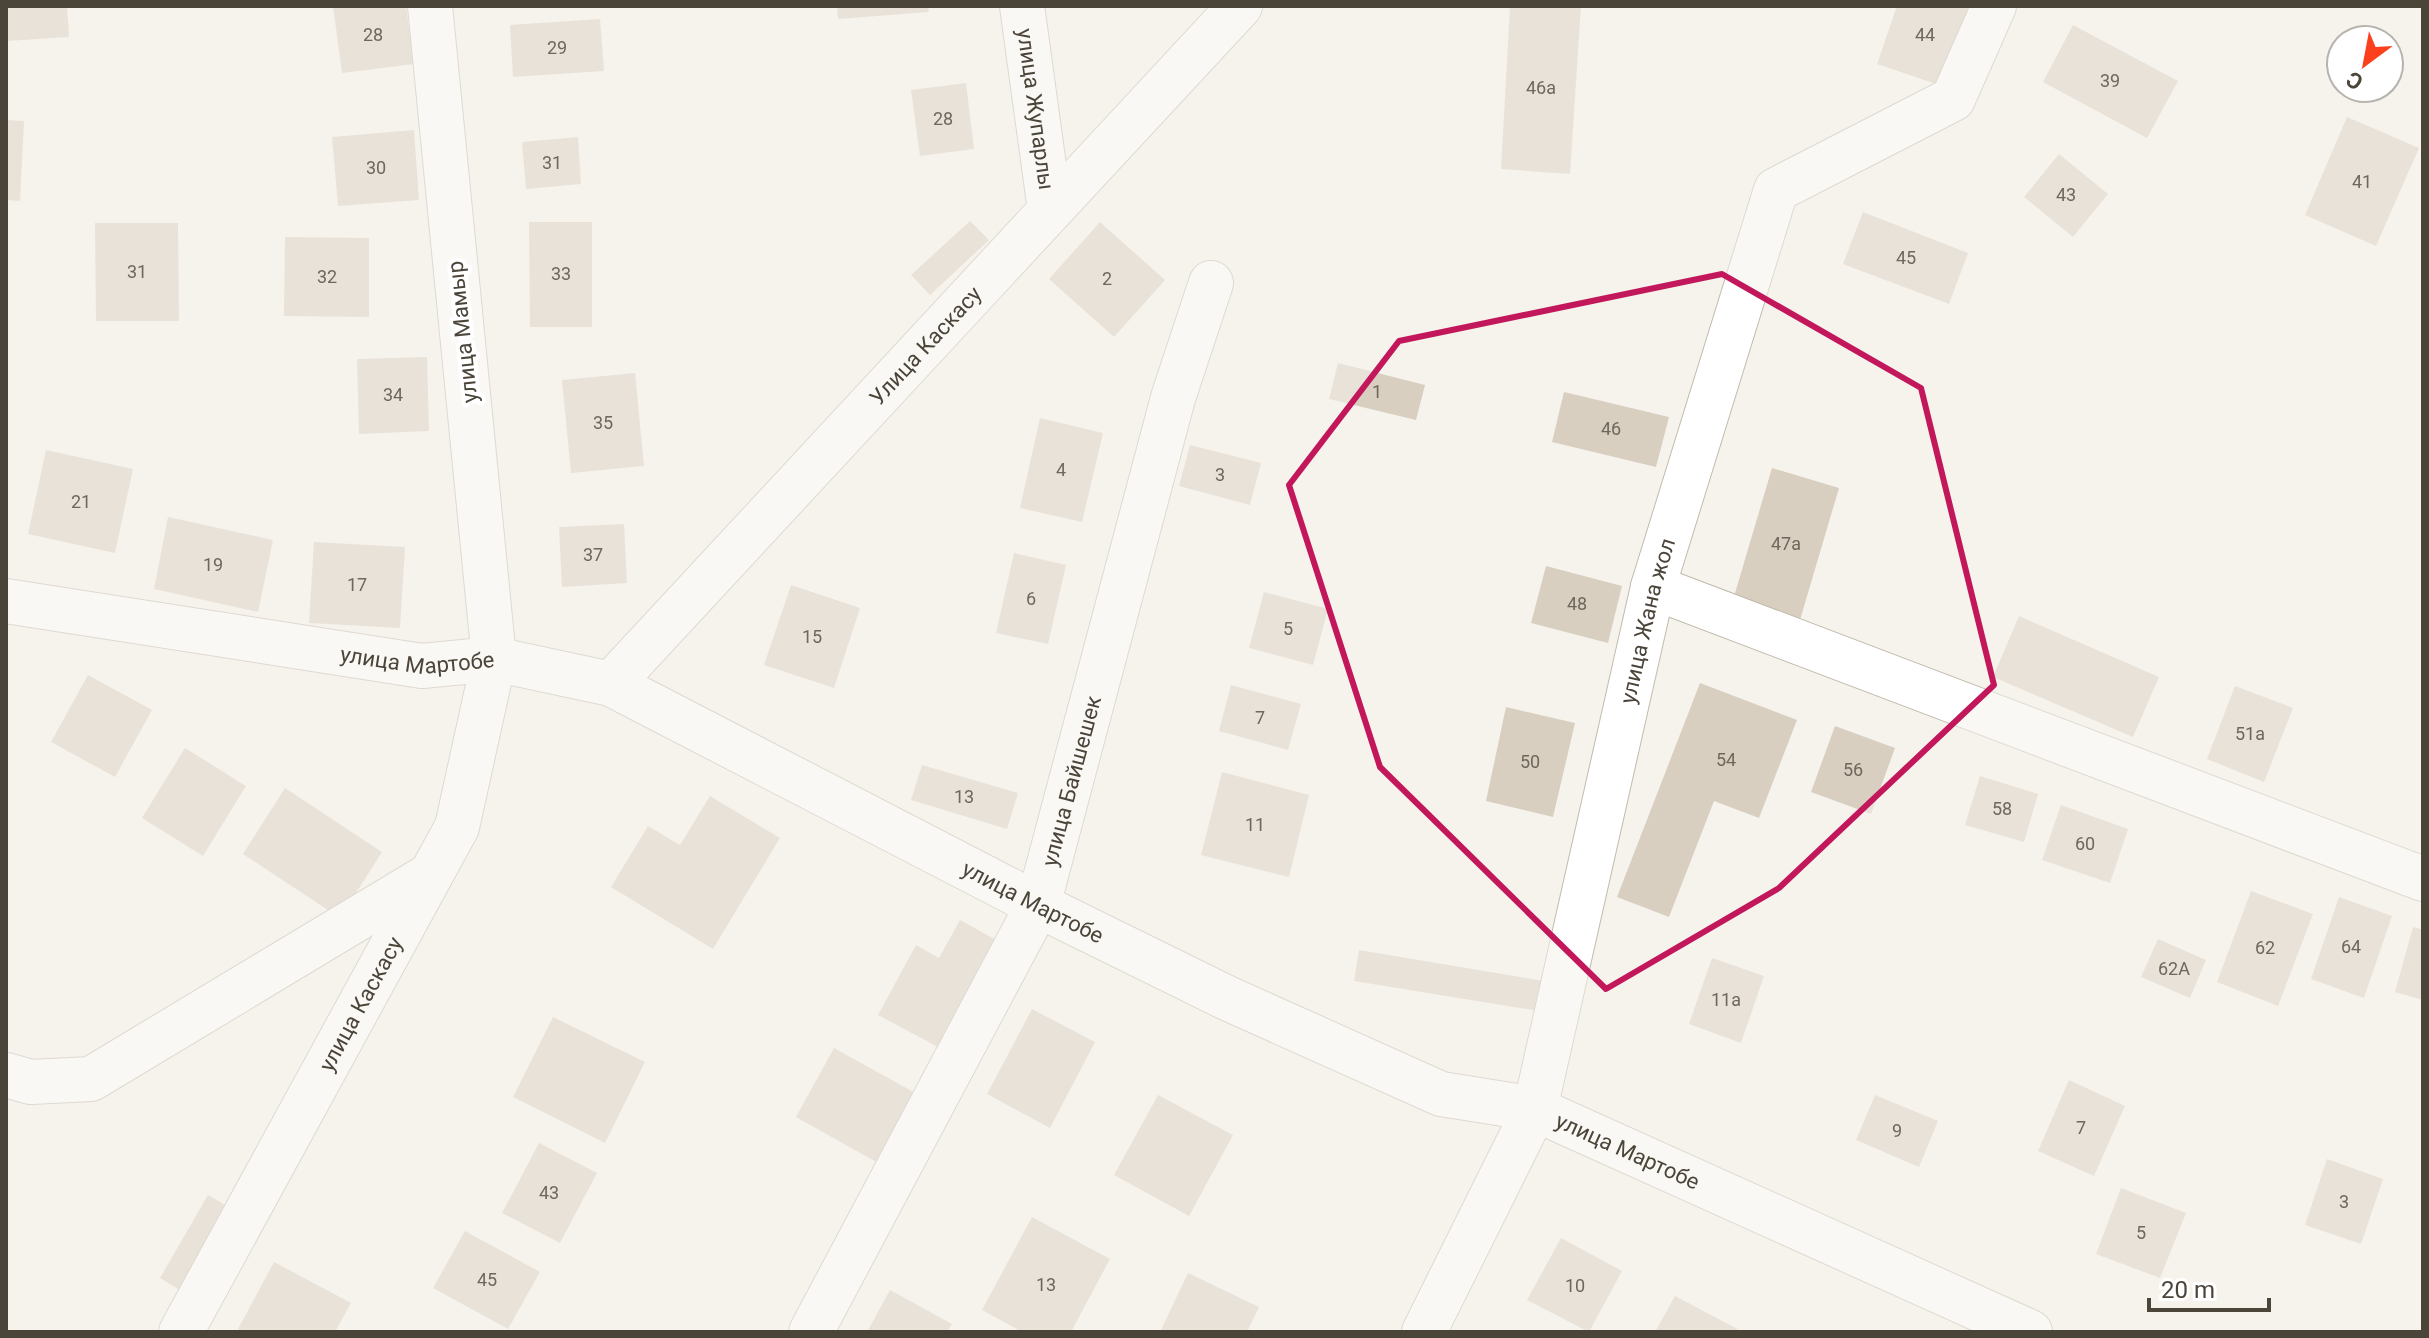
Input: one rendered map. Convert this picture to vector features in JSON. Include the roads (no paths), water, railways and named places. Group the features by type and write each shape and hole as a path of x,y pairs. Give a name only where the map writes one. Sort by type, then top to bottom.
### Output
{"street":[{"name":"улица Мамыр","path":"430,6 494,659"},
{"name":"улица Жупарлы","path":"1022,6 1050,210"},
{"name":"Улица Каскасу","path":"611,684 1240,6"},
{"name":"улица Жана жол","path":"1424,1332 1535,1109 1653,587 1776,190 1953,99 1994,6"},
{"name":"улица Байшешек","path":"811,1332 1038,905 1173,398 1211,283"},
{"path":"1653,587 2423,879"},
{"name":"улица Мартобе","path":"6,601 422,666 494,659 611,684 1038,905 1227,998 1441,1094 1535,1109 2030,1332"},
{"name":"улица Каскасу","path":"181,1332 457,827 494,659"},
{"path":"6,1075 31,1082 91,1079 432,873"}]}
